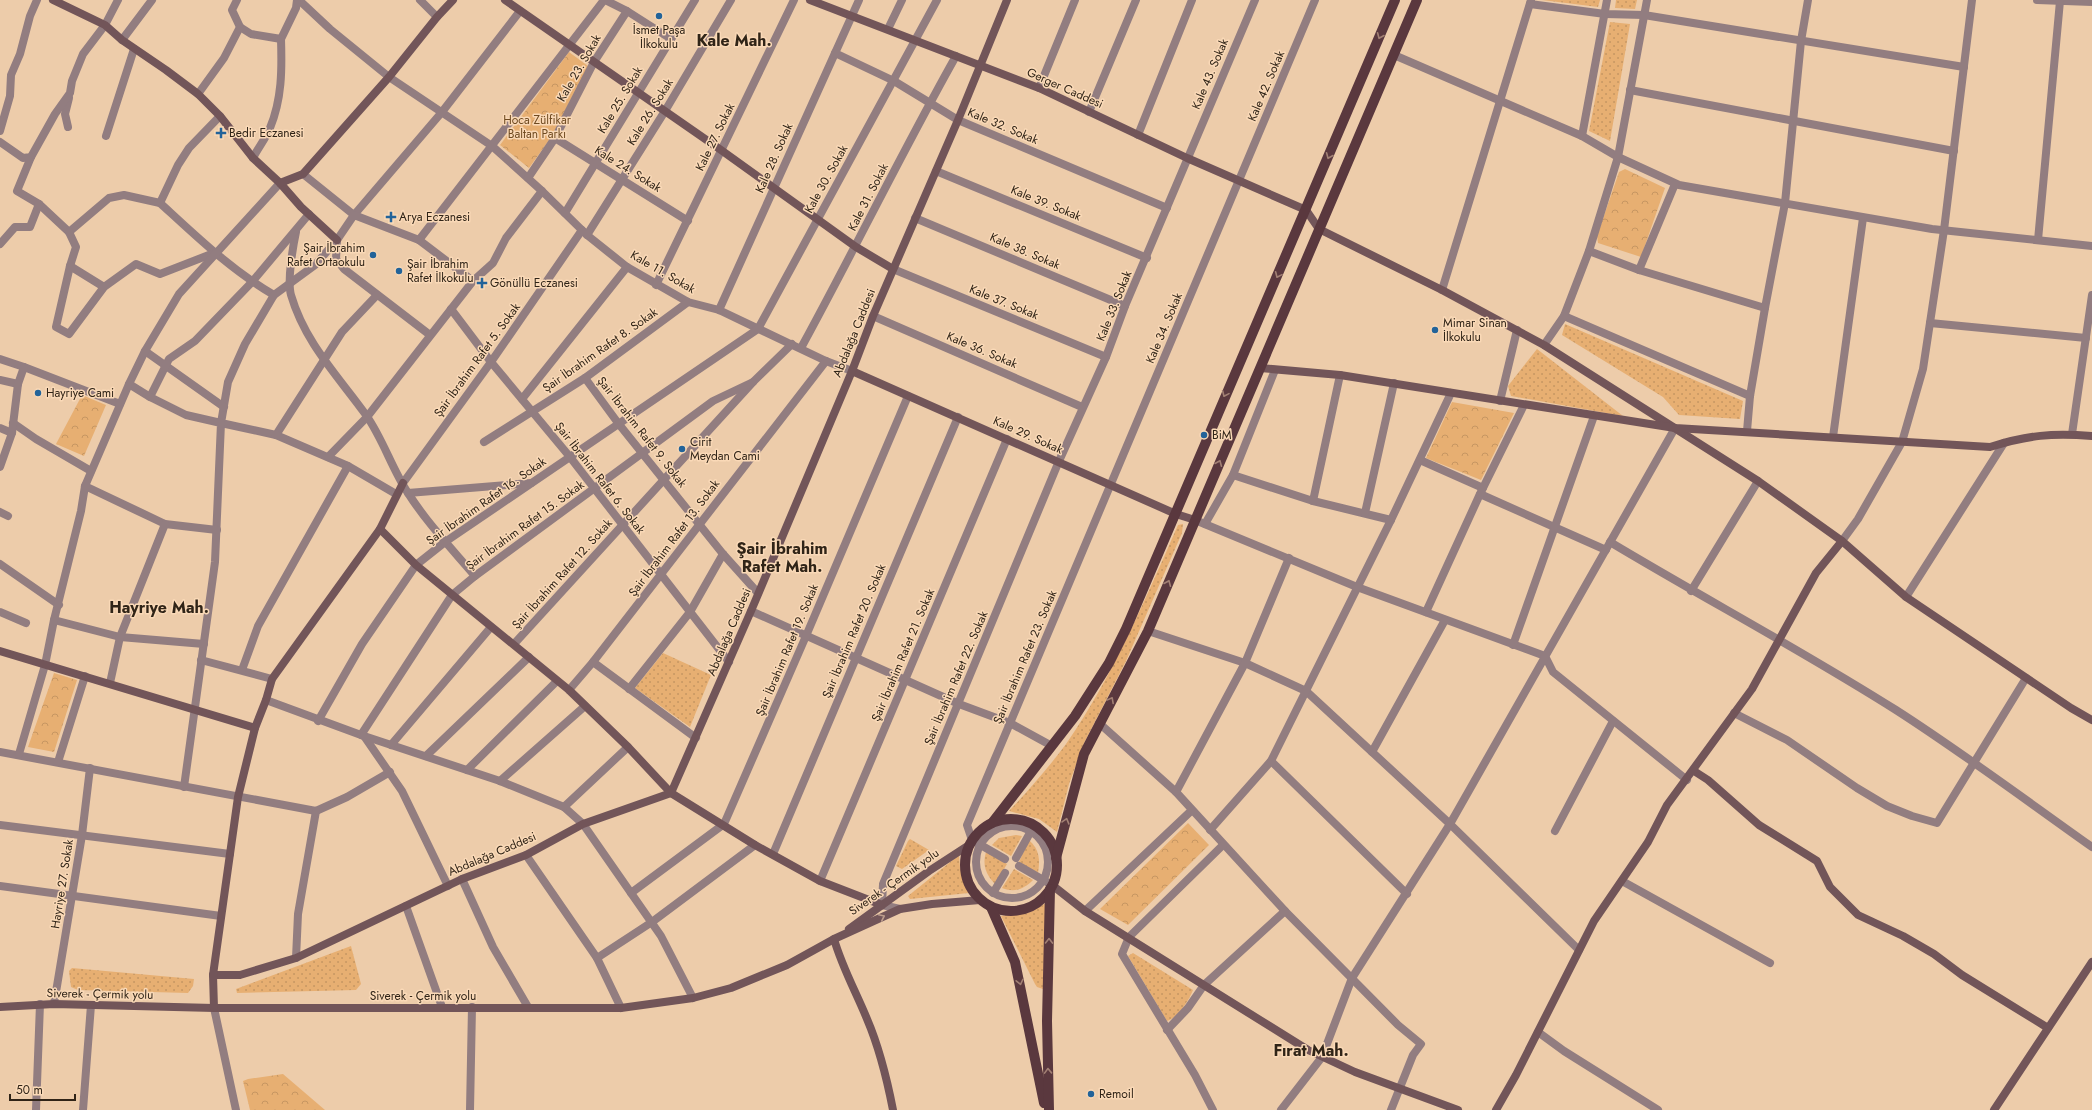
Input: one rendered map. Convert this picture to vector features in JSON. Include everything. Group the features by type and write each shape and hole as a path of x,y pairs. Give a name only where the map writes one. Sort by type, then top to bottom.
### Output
{"main road":[{"path":"992,823 1075,716 1109,663 1176,514 1220,406 1306,210 1395,0"},
{"path":"1056,858 1053,847 1046,836 1038,828 1027,822 1004,820 992,823 981,830 965,856 965,868 970,885 980,900 991,907 1004,911 1017,911 1030,907 1041,900 1056,868 1056,858 1084,754 1148,631 1318,229 1417,0"},
{"path":"1048,885 1046,1021 1049,1110"},
{"path":"991,907 1015,962 1045,1110"}],"street":[{"path":"0,131 10,96 11,75 20,54 30,16 36,0"},
{"path":"53,0 105,25 134,49 198,94 220,116 253,158 337,240"},
{"path":"68,127 65,114 72,81 83,54 105,25 118,0"},
{"path":"122,40 152,0"},
{"path":"237,0 232,10 240,27 251,34 281,39"},
{"path":"253,158 270,129 280,94 282,66 281,39 296,8 298,0"},
{"name":"Kale 11. Sokak","path":"298,0 330,29 389,77 492,146 542,190 585,233 627,267 688,302 719,310 802,348 826,361 852,371"},
{"path":"420,0 436,17"},
{"path":"19,754 45,665 54,620 78,525 84,486 145,351 179,294 280,183 303,174 389,77 436,17 453,0"},
{"path":"505,0 638,94 721,150 856,247 893,269"},
{"path":"419,240 604,0 627,11 671,39"},
{"name":"Kale 25. Sokak","path":"565,213 695,0"},
{"name":"Kale 26. Sokak","path":"585,233 665,111 731,0"},
{"name":"Kale 27. Sokak","path":"656,285 794,0"},
{"name":"Gerger Caddesi","path":"810,0 1039,88 1187,158 1306,210"},
{"name":"Kale 28. Sokak","path":"719,310 859,0"},
{"path":"888,29 902,0"},
{"name":"Kale 30. Sokak","path":"758,328 937,0"},
{"name":"Abdalağa Caddesi","path":"213,975 240,975 296,958 462,879 526,855 583,824 671,793 751,611 852,371 873,316 1008,0"},
{"path":"1039,88 1075,0"},
{"path":"1089,112 1136,0"},
{"path":"1138,135 1192,0"},
{"name":"Kale 43. Sokak","path":"1187,158 1255,0"},
{"name":"Kale 42. Sokak","path":"1239,181 1315,0"},
{"path":"1582,136 1607,0"},
{"path":"1544,345 1564,316 1589,251 1618,157 1647,0"},
{"path":"1747,432 1750,396 1785,203 1801,41 1808,0"},
{"path":"1496,1110 1538,1032 1578,950 1594,921 1648,842 1667,805 1694,771 1752,689 1816,572 1858,519 1902,442 1923,369 1944,230 1972,0"},
{"path":"2037,0 2092,2"},
{"path":"2038,240 2060,1"},
{"path":"1442,290 1530,2 1605,14 1644,15 1964,67"},
{"path":"184,787 215,562 221,423 228,382 245,344 274,295 291,281 315,265 337,240 354,215 442,112 520,11"},
{"name":"Kale 23. Sokak","path":"528,178 555,138 594,62 627,11"},
{"path":"198,94 224,58 240,27"},
{"path":"106,136 134,49"},
{"name":"Kale 32. Sokak","path":"835,53 894,81 958,120 1167,208"},
{"path":"1394,55 1582,136 1618,157 1675,184 1863,218 1944,230 2092,246"},
{"name":"Kale 31. Sokak","path":"802,348 956,56"},
{"path":"1630,90 1794,119 1954,151"},
{"path":"70,93 55,114 32,157 17,190 38,204 69,232 76,247 70,266 56,327 69,334 104,287 136,264 160,274 215,253"},
{"path":"160,203 178,165 189,148 220,116"},
{"name":"Kale 24. Sokak","path":"555,138 688,221"},
{"path":"0,142 23,158 32,157"},
{"name":"Kale 33. Sokak","path":"1059,461 1082,407 1106,357 1125,306 1147,258 1187,158"},
{"name":"Kale 39. Sokak","path":"936,171 1147,258"},
{"path":"303,174 354,215 419,240 473,281"},
{"name":"Kale 34. Sokak","path":"1112,485 1239,181"},
{"path":"1639,270 1675,184"},
{"path":"328,457 367,417 473,281 493,263 506,238 542,190"},
{"path":"69,232 110,198 124,195 160,203 215,253 252,282 274,295"},
{"path":"0,244 16,227 30,227 38,204"},
{"path":"1306,210 1318,229 1442,290 1544,345 1758,481 1842,541 1906,597 2026,678 2092,720"},
{"path":"150,397 169,359 195,341 252,282 296,232 309,214"},
{"name":"Kale 38. Sokak","path":"916,218 1125,306"},
{"path":"1833,437 1863,218"},
{"path":"296,232 292,249 291,293 306,333 324,363 367,417 408,493 446,542 475,576"},
{"name":"Şair İbrahim Rafet 5. Sokak","path":"403,483 585,233"},
{"path":"337,240 336,259 344,269 430,335"},
{"path":"1589,251 1639,270 1765,308"},
{"path":"70,266 104,287"},
{"path":"522,399 627,267"},
{"name":"Kale 37. Sokak","path":"893,269 1106,357"},
{"path":"276,435 324,363 342,332 377,295"},
{"path":"2072,434 2092,295"},
{"name":"Şair İbrahim Rafet 8. Sokak","path":"484,442 585,378 688,302"},
{"name":"Şair İbrahim Rafet 6. Sokak","path":"451,309 491,362 570,457 729,662"},
{"name":"Kale 36. Sokak","path":"873,316 1082,407"},
{"path":"1564,316 1750,396"},
{"path":"1930,323 2086,338"},
{"name":"Şair İbrahim Rafet 16. Sokak","path":"318,721 362,644 416,565 446,542 758,328"},
{"path":"1500,401 1517,330"},
{"name":"Şair İbrahim Rafet 12. Sokak","path":"514,644 753,382 792,344"},
{"path":"145,351 224,406"},
{"path":"0,359 120,404"},
{"name":"Şair İbrahim Rafet 13. Sokak","path":"568,690 593,662 826,361"},
{"path":"0,467 12,433 18,384 24,367"},
{"path":"1260,368 1340,375 1675,428 1990,447 2016,439 2057,433 2092,436"},
{"path":"1205,524 1234,475 1275,370"},
{"name":"Kale 29. Sokak","path":"852,371 1007,438 1176,514 1195,520"},
{"path":"1313,501 1340,375"},
{"name":"Şair İbrahim Rafet 9. Sokak","path":"585,378 643,455 665,480 723,554 758,593"},
{"path":"0,380 18,384"},
{"name":"Şair İbrahim Rafet 15. Sokak","path":"362,736 452,595 475,576 594,488 643,455 713,401 753,382"},
{"path":"1365,514 1394,383"},
{"path":"129,384 150,397 186,415 276,435 348,466 396,494"},
{"path":"1210,830 1271,761 1391,520 1451,393"},
{"name":"Şair İbrahim Rafet 19. Sokak","path":"724,824 908,396"},
{"path":"1426,612 1481,491 1524,405"},
{"path":"1513,645 1594,416"},
{"name":"Şair İbrahim Rafet 20. Sokak","path":"773,854 855,657 958,417"},
{"path":"13,423 36,439 91,471"},
{"path":"0,428 12,433"},
{"path":"1281,1110 1322,1057 1352,978 1407,894 1450,824 1675,428"},
{"name":"Şair İbrahim Rafet 21. Sokak","path":"820,881 1007,438"},
{"path":"1906,597 2004,443"},
{"path":"1420,460 1554,528 1606,550"},
{"name":"Şair İbrahim Rafet 22. Sokak","path":"882,905 883,884 1059,461"},
{"path":"242,670 258,626 348,466"},
{"path":"1234,475 1313,501 1391,520"},
{"path":"1691,591 1758,481"},
{"path":"236,1110 214,1008 213,975 238,797 255,728 266,700 272,679 380,528 396,494 403,483"},
{"path":"408,493 532,483"},
{"name":"Şair İbrahim Rafet 23. Sokak","path":"974,843 967,825 1112,485"},
{"path":"84,486 165,524 216,530"},
{"path":"0,512 8,516"},
{"path":"1195,520 1357,587 1545,656 1553,672 1687,780"},
{"path":"110,683 120,637 165,524"},
{"path":"380,528 416,565 514,644 568,690 628,747 671,793 724,824 755,845 820,881 882,905 900,909"},
{"path":"1610,542 1691,591 1780,639 1897,711 1974,763 2092,847"},
{"path":"629,689 690,612 723,554"},
{"path":"1176,792 1245,663 1289,558"},
{"path":"0,564 59,605"},
{"path":"751,611 959,704 1010,723 1052,746"},
{"path":"0,612 26,623"},
{"path":"54,620 120,637 204,644"},
{"path":"1372,752 1445,620"},
{"path":"391,745 491,627"},
{"path":"1148,631 1245,663 1306,691 1450,824 1578,950"},
{"path":"0,651 255,728"},
{"path":"426,756 529,657"},
{"path":"202,660 272,679"},
{"path":"593,662 696,738"},
{"path":"58,762 85,676"},
{"path":"1734,713 1787,740 1857,788 1887,806 1912,816 1937,823 2026,678"},
{"path":"466,770 557,681"},
{"path":"266,700 318,721 500,781 564,807 583,824 652,922 693,998"},
{"path":"500,781 585,706"},
{"path":"1555,831 1613,721"},
{"path":"1099,723 1176,792 1191,811 1285,911 1398,1025 1421,1044 1413,1055 1391,1110"},
{"path":"362,736 390,772 402,791 448,886"},
{"path":"564,807 628,747"},
{"path":"0,752 19,754 184,787 316,811 347,797 390,772"},
{"path":"1271,761 1407,894"},
{"name":"Hayriye 27. Sokak","path":"54,1004 82,835 90,768"},
{"path":"1694,771 1708,780 1759,825 1817,861 1830,887 1858,915 1903,936 1934,954 1962,974 2048,1028"},
{"path":"296,958 298,914 316,811"},
{"path":"1085,911 1191,811"},
{"path":"631,893 724,824"},
{"path":"0,825 230,854"},
{"path":"974,843 999,828 1010,826 1022,827 1031,831 1042,840 1047,851 1049,864 1048,885"},
{"path":"1031,831 1017,862 1085,911 1129,937 1308,1050 1355,1072 1458,1110"},
{"path":"974,843 1005,859"},
{"path":"974,843 976,853 975,864 978,876 984,886 993,893 1005,898 1017,899 1029,895 1040,887 1048,885"},
{"name":"Siverek - Çermik yolu","path":"834,940 882,905 974,843"},
{"path":"597,958 652,922 755,845"},
{"path":"1213,1110 1122,954 1129,937 1223,845"},
{"path":"526,855 597,958 622,1008"},
{"path":"993,893 1005,873"},
{"path":"462,879 493,947 528,1007"},
{"path":"1622,881 1770,963"},
{"path":"0,886 221,916"},
{"name":"Siverek - Çermik yolu","path":"0,1007 54,1004 214,1008 622,1008 693,998 730,988 762,977 834,940 900,909 932,904 980,900"},
{"path":"406,906 442,1008"},
{"path":"1167,1030 1188,1008 1204,985 1285,911"},
{"path":"834,940 839,958 868,1020 888,1085 893,1110"},
{"path":"1994,1110 2092,962"},
{"path":"36,1110 40,1004"},
{"path":"83,1110 91,1005"},
{"path":"470,1110 472,1007"},
{"path":"1538,1032 1564,1051 1658,1110"}],"green space":[{"path":"1542,0 1600,0 1598,7"},
{"path":"1616,0 1637,0 1635,9 1615,8"},
{"path":"1610,22 1630,24 1610,141 1589,131"},
{"name":"Hoca Zülfikar Baltan Parkı","path":"569,52 588,66 552,136 529,168 500,145"},
{"path":"1625,169 1665,188 1641,257 1598,243 1597,236 1619,172"},
{"path":"1565,324 1743,401 1740,419 1679,415 1663,397 1562,335"},
{"path":"1537,349 1623,416 1511,396 1508,386"},
{"path":"82,395 106,405 84,456 56,444"},
{"path":"1452,402 1514,413 1481,480 1426,458"},
{"path":"1183,524 1182,533 1126,661 1084,743 1069,784 1057,832 1039,819 1009,811 1031,787 1066,744 1099,692 1127,637 1178,525"},
{"path":"663,653 711,675 690,727 635,688"},
{"path":"54,673 77,680 54,752 28,747"},
{"path":"1188,823 1209,845 1128,925 1100,909"},
{"path":"1016,835 1022,836 1011,856 992,845 999,838"},
{"path":"910,839 929,850 902,869 896,866"},
{"path":"1029,840 1037,851 1039,864 1038,873 1019,862"},
{"path":"986,852 1007,864 995,884 989,877 986,870 984,861"},
{"path":"959,855 960,868 969,893 910,899 908,896"},
{"path":"1014,869 1033,880 1023,888 1011,890 1002,888"},
{"path":"1046,903 1043,989 1037,987 1035,984 1001,916 1028,913"},
{"path":"351,946 361,984 356,990 237,993 236,989"},
{"path":"1133,953 1193,990 1183,1008 1171,1019 1167,1021 1128,956"},
{"path":"72,968 194,979 193,986 188,993 78,990 71,987 69,971"},
{"path":"283,1074 325,1110 250,1110 243,1081"}],"place":[{"name":"İsmet Paşa İlkokulu","path":"659,16"},
{"name":"Bedir Eczanesi","path":"221,133"},
{"name":"Arya Eczanesi","path":"391,217"},
{"name":"Şair İbrahim Rafet Ortaokulu","path":"373,255"},
{"name":"Şair İbrahim Rafet İlkokulu","path":"399,271"},
{"name":"Gönüllü Eczanesi","path":"482,283"},
{"name":"Mimar Sinan İlkokulu","path":"1435,330"},
{"name":"Hayriye Cami","path":"38,393"},
{"name":"BiM","path":"1204,435"},
{"name":"Cirit Meydan Cami","path":"682,449"},
{"name":"Remoil","path":"1091,1094"}],"district":[{"name":"Kale Mah.","path":"734,40"},
{"name":"Şair İbrahim Rafet Mah.","path":"782,557"},
{"name":"Hayriye Mah.","path":"159,607"},
{"name":"Fırat Mah.","path":"1311,1050"}]}
